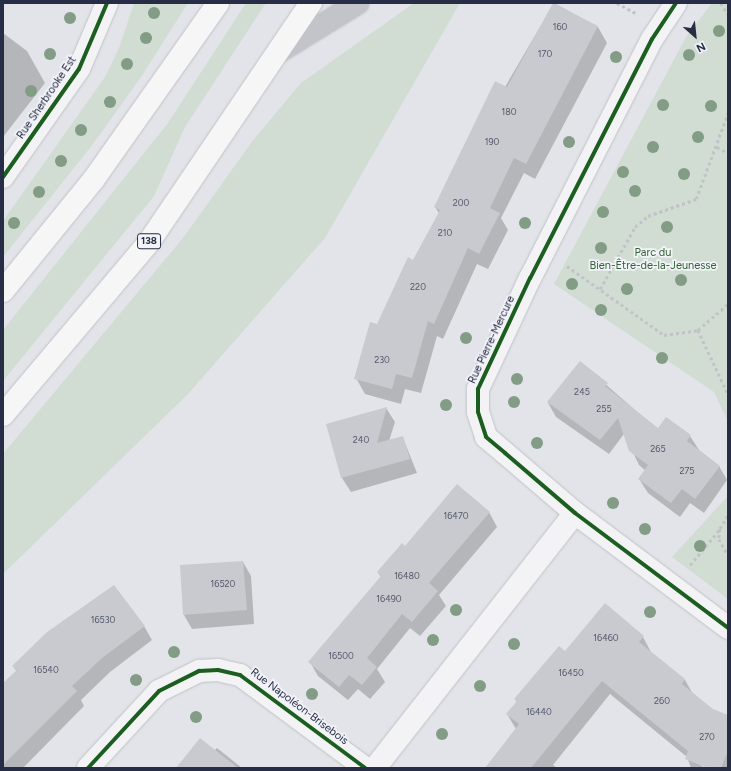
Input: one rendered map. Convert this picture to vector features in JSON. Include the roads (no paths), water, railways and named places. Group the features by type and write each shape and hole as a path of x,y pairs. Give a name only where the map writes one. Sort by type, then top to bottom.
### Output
{"main road":[{"path":"3,291 94,179 218,3"},
{"name":"138","path":"3,415 149,242 311,3"}],"street":[{"name":"Rue Sherbrooke Est","path":"3,177 80,69 106,3"},
{"path":"277,53 358,3"},
{"name":"Rue Pierre-Mercure","path":"676,3 652,39 545,251 478,389 478,412 486,437 575,513 671,587 728,628"},
{"path":"375,768 575,513"},
{"name":"Rue Napoléon-Brisebois","path":"88,768 159,691 199,671 218,670 240,675 365,768"}],"park label":[{"name":"Parc du Bien-Être-de-la-Jeunesse","path":"653,260"}]}
